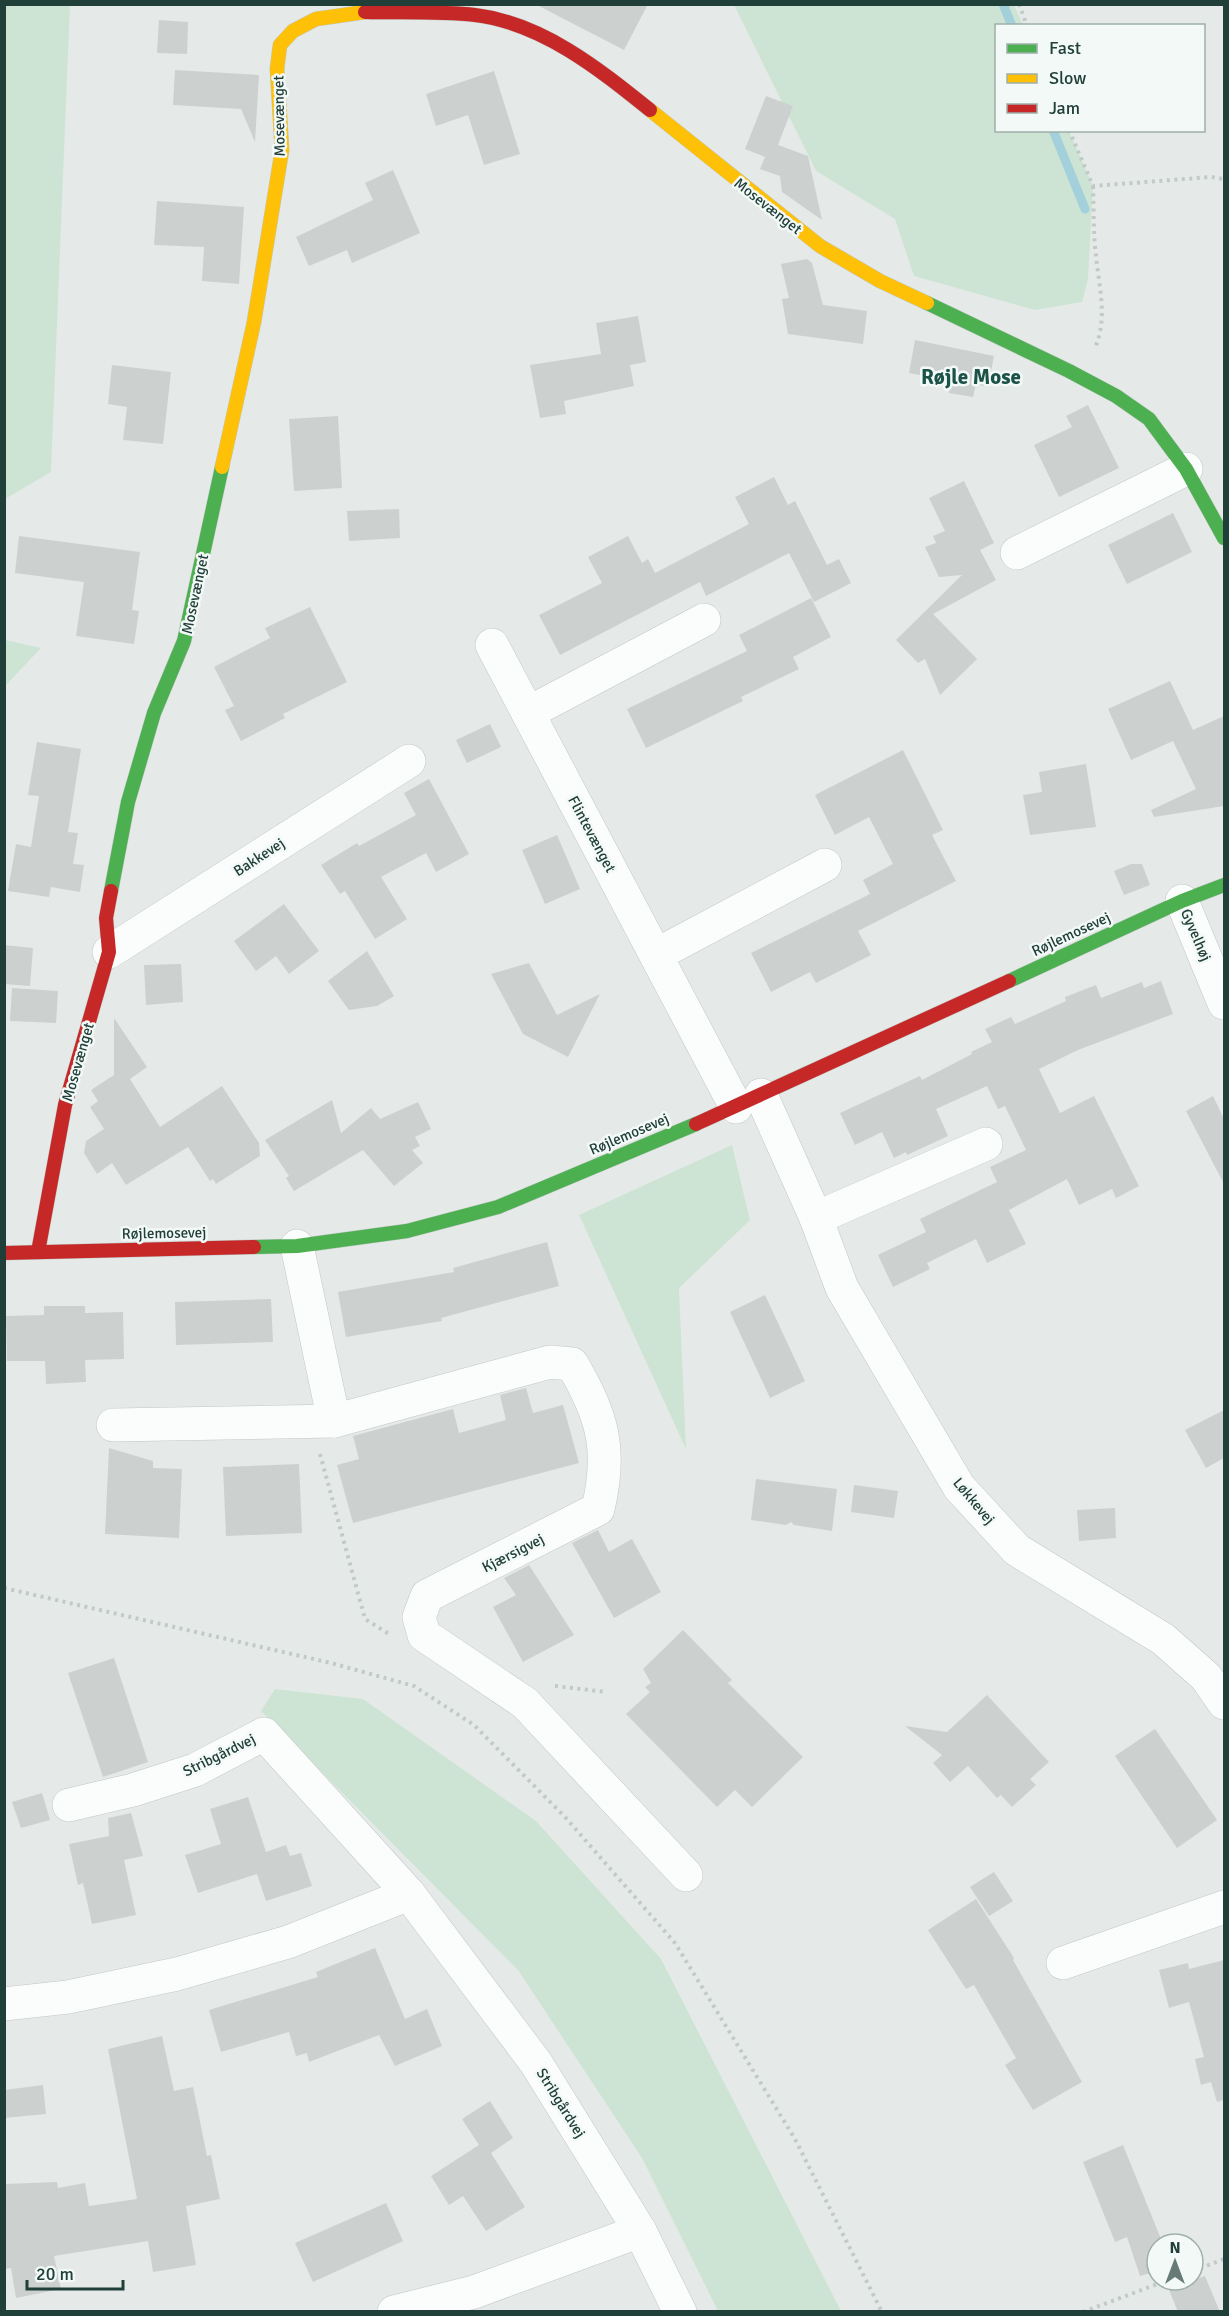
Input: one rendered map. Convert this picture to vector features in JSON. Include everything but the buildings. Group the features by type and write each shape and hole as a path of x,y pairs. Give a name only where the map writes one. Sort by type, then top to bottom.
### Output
{"street":[{"name":"Mosevænget","path":"38,1252 65,1105 109,952 106,918 128,802 154,712 184,641 254,322 282,150 278,69 280,45 293,31 316,18 354,12 475,15 512,23 595,66 820,246 880,281 1069,371 1116,396 1149,419 1186,470 1224,538"},
{"path":"1017,553 1186,470"},
{"path":"528,712 704,620"},
{"name":"Flintevænget","path":"492,645 656,955 749,1101"},
{"name":"Bakkevej","path":"109,952 409,761"},
{"path":"656,955 825,865"},
{"name":"Røjlemosevej","path":"4,1253 297,1246 406,1231 498,1207 749,1101 1182,901 1224,885"},
{"name":"Gyvelhøj","path":"1182,901 1224,1003"},
{"name":"Løkkevej","path":"749,1101 816,1218 842,1288 959,1487 1017,1550 1163,1639 1206,1677 1224,1703"},
{"path":"816,1218 986,1144"},
{"path":"297,1246 334,1422"},
{"name":"Kjærsigvej","path":"113,1425 334,1422 550,1362 572,1364 593,1400 606,1454 604,1482 598,1509 427,1596 419,1617 424,1635 525,1702 686,1875"},
{"name":"Stribgårdvej","path":"69,1805 133,1790 195,1770 264,1734 409,1894 536,2063 640,2231 680,2312"},
{"path":"4,2004 68,1997 177,1974 288,1942 409,1894"},
{"path":"1063,1963 1224,1907"},
{"path":"394,2312 474,2292 640,2231"}],"path":[{"path":"1018,4 1026,24"},
{"path":"1069,371 1090,361 1100,338 1103,308 1095,255 1093,186 1070,132"},
{"path":"1093,186 1211,177 1224,179"},
{"path":"4,1588 331,1663 414,1686 474,1725 565,1817 675,1943 795,2139 882,2312"},
{"path":"1205,2266 1224,2259"},
{"path":"1083,2312 1145,2289"}],"green space":[{"path":"5,4 70,5 51,472 5,499"},
{"path":"734,5 1014,5 1023,24 995,24 995,132 1069,132 1093,186 1088,279 1082,302 1035,310 914,276 895,219 816,171"},
{"path":"4,640 41,648 5,686"},
{"path":"732,1145 750,1220 679,1288 686,1449 579,1215"},
{"path":"275,1689 363,1699 536,1821 661,1959 841,2311 718,2311 642,2158 518,1970 261,1711"}],"waterway":[{"path":"1003,4 1011,24"},
{"path":"1054,132 1085,209"}],"traffic: fast":[{"path":"927,303 1069,371 1116,396 1149,419 1186,469 1224,538"},
{"path":"111,891 128,802 154,713 184,641 222,467"},
{"path":"1009,981 1182,901 1224,885"},
{"path":"254,1247 297,1246 407,1231 498,1207 696,1124"}],"traffic: slow":[{"path":"222,467 254,322 282,150 277,69 280,45 293,31 316,19 365,12"},
{"path":"650,110 820,246 880,281 927,303"}],"traffic: jam":[{"path":"365,12 475,15 523,27 569,50 650,110"},
{"path":"38,1252 65,1105 109,952 106,918 111,891"},
{"path":"696,1124 1009,981"},
{"path":"4,1253 254,1247"}],"district":[{"name":"Røjle Mose","path":"971,377"}]}
